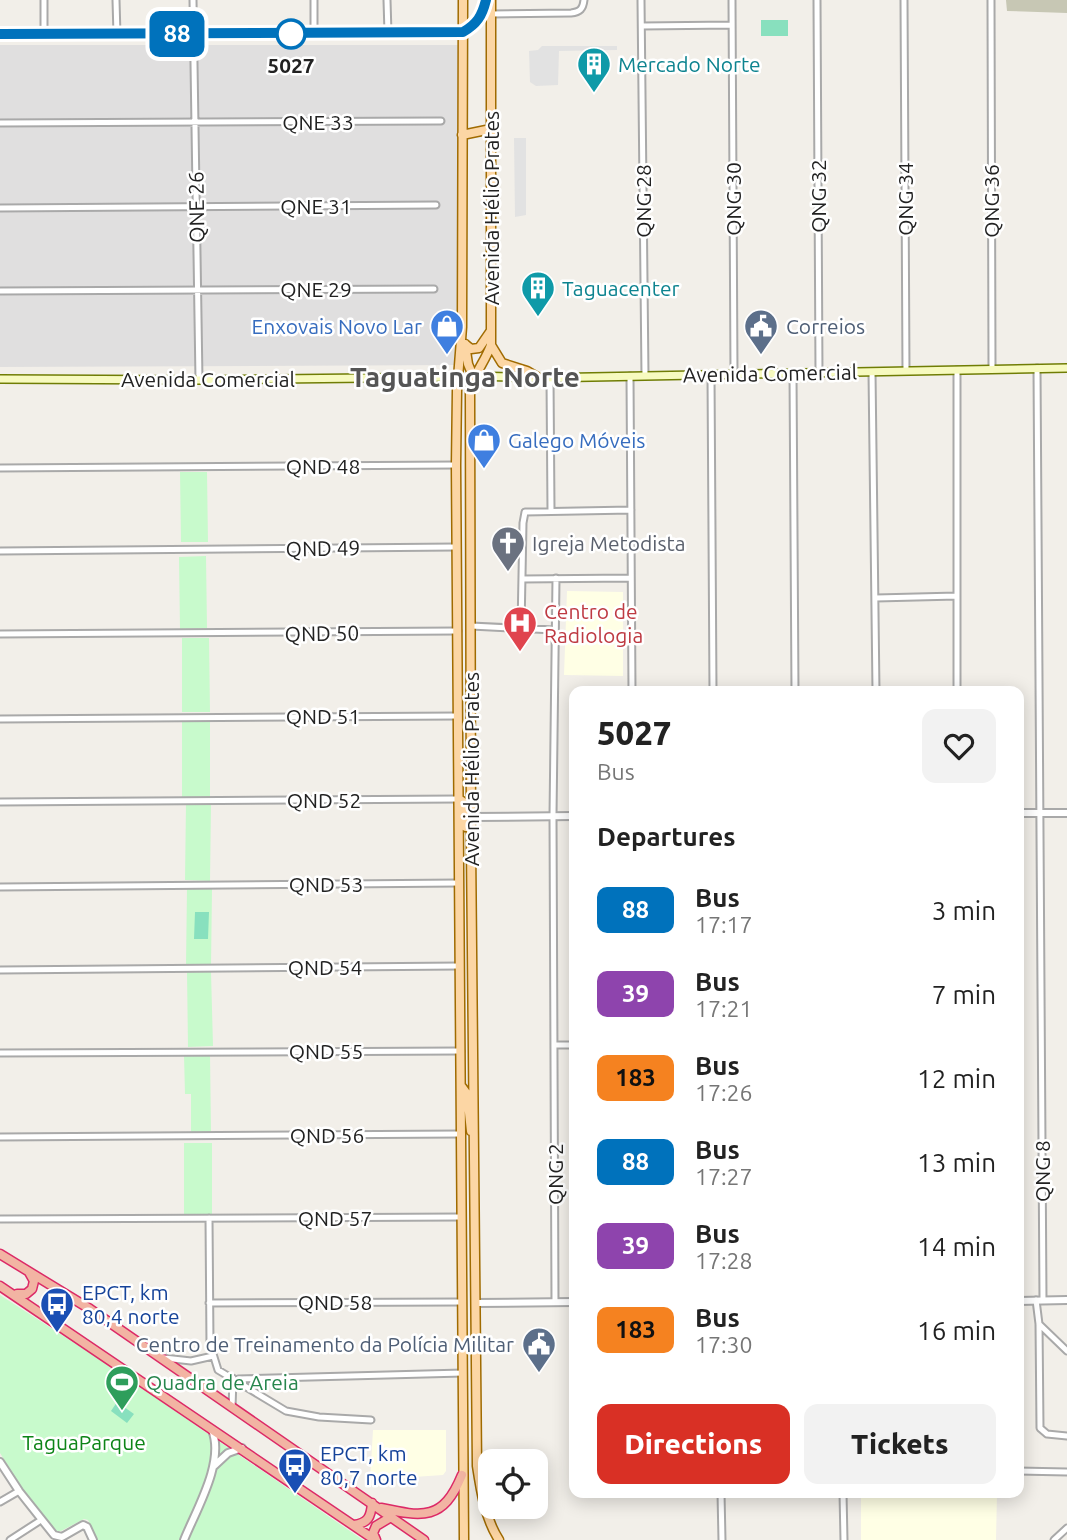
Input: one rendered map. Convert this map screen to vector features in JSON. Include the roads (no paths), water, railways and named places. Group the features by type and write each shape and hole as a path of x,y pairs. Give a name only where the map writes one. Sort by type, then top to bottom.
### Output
{"highway":[{"path":"0,1254 90,1309 424,1540"},
{"path":"14,1294 26,1294 32,1289 34,1281 28,1270"},
{"path":"0,1286 375,1540"},
{"path":"375,1506 417,1515 427,1514 437,1510 450,1499 462,1475"},
{"path":"354,1525 364,1523 375,1506"},
{"path":"375,1540 373,1532 376,1526 391,1517"}],"main road":[{"name":"Avenida Hélio Prates","path":"463,0 462,327 458,377 456,547 462,1475 465,1539"},
{"path":"0,34 463,32 473,27 480,19 488,0"},
{"name":"Avenida Hélio Prates","path":"488,0 491,13 491,345 484,363 473,376 470,391 471,846 477,1466 482,1498 492,1529 499,1540"},
{"path":"462,135 491,129"},
{"path":"462,327 468,364 473,376"},
{"path":"465,344 471,349 479,348 491,329"},
{"path":"491,345 502,363 539,378"},
{"name":"Avenida Comercial","path":"473,376 550,378 1067,368"},
{"name":"Avenida Comercial","path":"0,379 458,377"},
{"path":"457,589 462,585 466,589 466,611 471,626"},
{"path":"459,799 466,804 467,842 471,846"},
{"path":"461,1086 467,1094 469,1125 474,1140"},
{"path":"491,1540 492,1529"}],"street":[{"path":"44,0 44,34"},
{"path":"116,0 117,35"},
{"name":"QNE 26","path":"193,0 199,380"},
{"path":"314,0 314,34"},
{"path":"387,0 388,33"},
{"path":"491,13 579,12 583,8 584,0"},
{"name":"QNG 28","path":"641,0 645,376"},
{"name":"QNG 30","path":"732,0 734,374"},
{"name":"QNG 32","path":"817,0 819,373"},
{"name":"QNG 34","path":"904,0 906,371"},
{"name":"QNG 36","path":"990,0 992,369"},
{"path":"642,26 732,25"},
{"name":"QNE 33","path":"0,123 441,121"},
{"name":"QNE 31","path":"0,208 436,205"},
{"name":"QNE 29","path":"0,291 435,289"},
{"name":"QNG 8","path":"1037,368 1040,1428 1046,1434 1067,1436"},
{"path":"957,370 957,686"},
{"path":"872,372 876,686"},
{"path":"793,373 795,686"},
{"path":"710,375 713,686"},
{"path":"630,376 632,686"},
{"path":"550,378 551,510"},
{"name":"QND 48","path":"0,468 456,465"},
{"path":"521,628 524,515 528,511 631,510"},
{"name":"QND 49","path":"0,551 456,547"},
{"name":"QNG 2","path":"555,1302 553,816 556,578"},
{"path":"522,579 631,578"},
{"path":"876,598 957,596"},
{"path":"471,626 554,629"},
{"name":"QND 50","path":"0,634 458,631"},
{"name":"QND 51","path":"0,719 458,716"},
{"name":"QND 52","path":"0,802 459,799"},
{"path":"1024,813 1067,813"},
{"path":"472,817 569,816"},
{"name":"QND 53","path":"0,887 459,883"},
{"name":"QND 54","path":"0,970 460,966"},
{"path":"554,1045 569,1045"},
{"name":"QND 55","path":"0,1053 461,1051"},
{"name":"QND 56","path":"0,1137 461,1134"},
{"name":"QND 57","path":"0,1219 461,1217"},
{"path":"209,1219 210,1344 218,1370 291,1412 319,1417 371,1420"},
{"path":"1024,1301 1067,1300"},
{"name":"QND 58","path":"209,1303 461,1302"},
{"path":"475,1303 569,1302"},
{"path":"1039,1324 1067,1351"},
{"path":"161,1358 191,1361 213,1356"},
{"path":"235,1378 463,1373"},
{"path":"232,1408 235,1378"},
{"path":"184,1540 213,1468 217,1448 211,1428"},
{"path":"213,1468 228,1452 242,1448"},
{"path":"0,1462 41,1520 58,1537 84,1525 93,1540"},
{"path":"1024,1471 1067,1472"},
{"path":"0,1502 19,1491"},
{"path":"721,1498 722,1540"},
{"path":"843,1498 844,1540"},
{"path":"10,1540 41,1520"},
{"path":"1054,1540 1067,1528"}],"place":[{"name":"5027","path":"291,34"},
{"name":"Mercado Norte","path":"594,94"},
{"name":"Taguacenter","path":"538,318"},
{"name":"Enxovais Novo Lar","path":"447,356"},
{"name":"Correios","path":"761,356"},
{"name":"Galego Móveis","path":"484,470"},
{"name":"Igreja Metodista","path":"508,573"},
{"name":"Centro de Radiologia","path":"520,653"},
{"name":"EPCT, km 80,4 norte","path":"57,1334"},
{"name":"Centro de Treinamento da Polícia Militar","path":"539,1374"},
{"name":"Quadra de Areia","path":"122,1412"},
{"name":"EPCT, km 80,7 norte","path":"295,1495"}],"district":[{"name":"Taguatinga Norte","path":"465,376"}],"park label":[{"name":"TaguaParque","path":"84,1442"}]}
